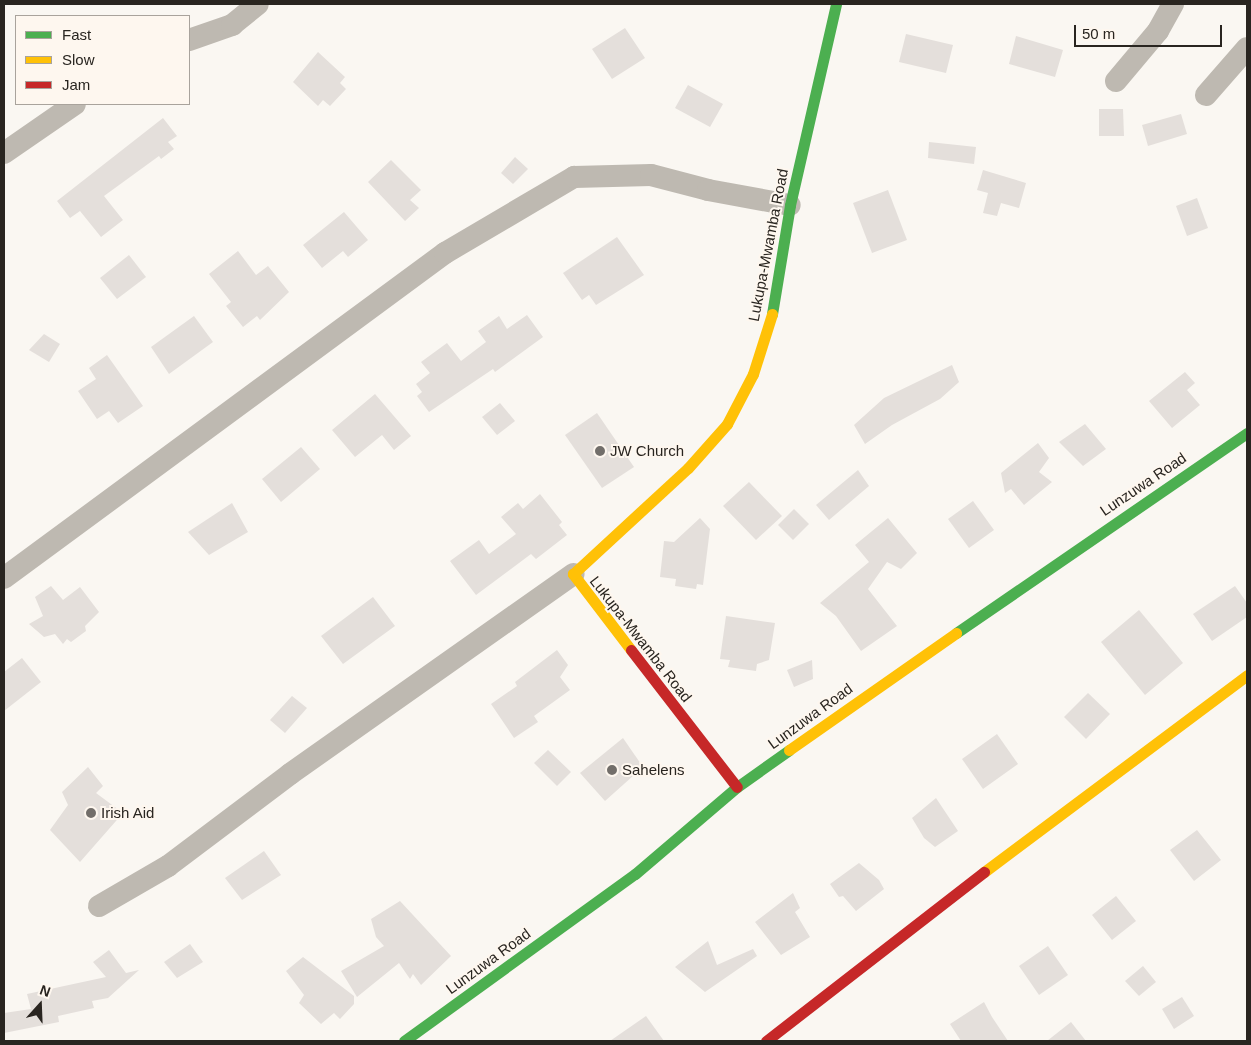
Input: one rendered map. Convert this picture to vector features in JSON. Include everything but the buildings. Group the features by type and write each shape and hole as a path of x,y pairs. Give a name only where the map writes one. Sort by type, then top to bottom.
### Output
{"street":[{"path":"190,40 232,25 258,4"},
{"name":"Lukupa-Mwamba Road","path":"736,787 572,574 688,468 727,424 753,374 772,314 790,205 836,4"},
{"path":"1116,81 1158,31 1173,4"},
{"path":"1206,95 1247,48"},
{"path":"4,154 74,105"},
{"path":"4,578 445,252 574,176 650,175 708,190 790,205"},
{"name":"Lunzuwa Road","path":"404,1041 635,874 736,787 1099,532 1247,433"},
{"path":"99,906 168,866 290,774 572,574"},
{"path":"766,1041 966,886 1247,675"}],"traffic: fast":[{"path":"772,314 790,205 836,4"},
{"path":"956,633 1247,433"},
{"path":"404,1041 635,874 737,787 789,750"}],"traffic: slow":[{"path":"631,650 573,574 688,468 727,424 753,374 772,314"},
{"path":"789,750 956,633"},
{"path":"984,872 1247,675"}],"traffic: jam":[{"path":"631,650 737,787"},
{"path":"766,1041 984,872"}],"place":[{"name":"JW Church","path":"600,451"},
{"name":"Sahelens","path":"612,770"},
{"name":"Irish Aid","path":"91,813"}]}
